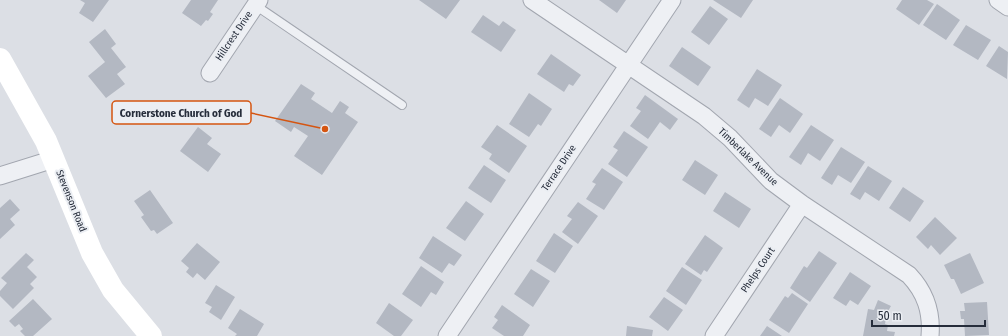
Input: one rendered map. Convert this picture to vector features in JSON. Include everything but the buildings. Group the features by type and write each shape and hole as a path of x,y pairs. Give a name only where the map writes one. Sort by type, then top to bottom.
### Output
{"main road":[{"name":"Stevenson Road","path":"0,59 46,141 76,217 92,252 113,290 151,336"}],"street":[{"name":"Timberlake Avenue","path":"532,0 704,116 730,138 771,181 802,204 910,275 919,286 927,302 931,322 930,336"},
{"name":"Terrace Drive","path":"447,336 672,0"},
{"path":"998,0 1008,7"},
{"name":"Hillcrest Drive","path":"210,73 257,2"},
{"path":"0,176 54,159"},
{"name":"Phelps Court","path":"714,336 802,204"}],"lane":[{"path":"257,2 402,105"}],"place":[{"name":"Cornerstone Church of God","path":"325,129"}]}
